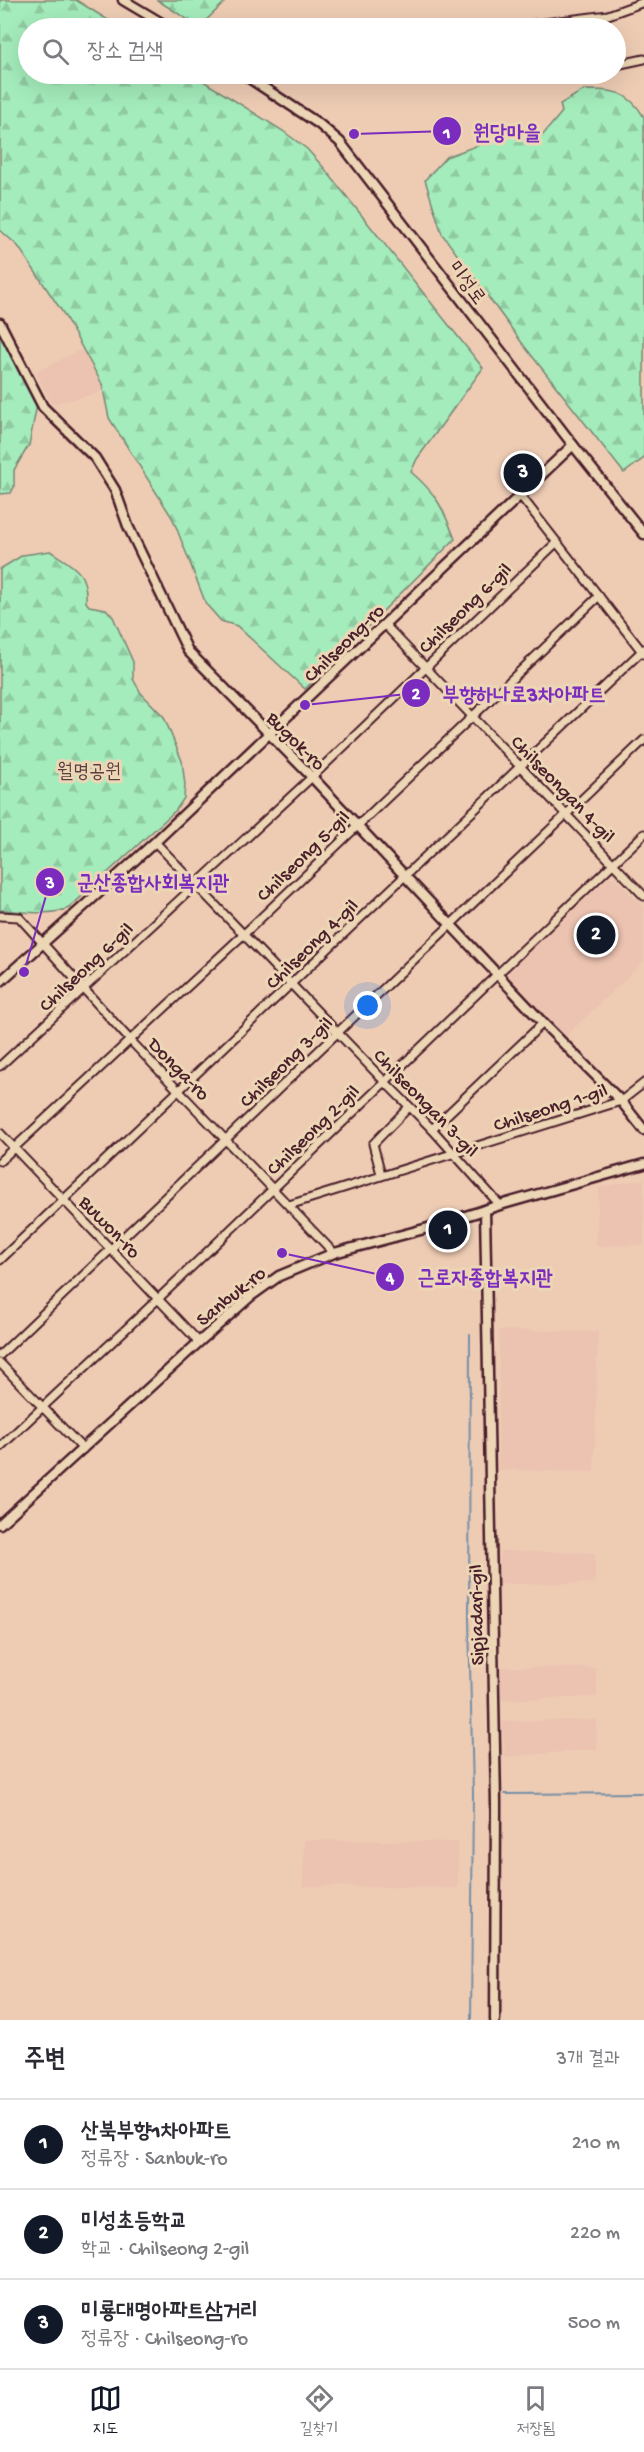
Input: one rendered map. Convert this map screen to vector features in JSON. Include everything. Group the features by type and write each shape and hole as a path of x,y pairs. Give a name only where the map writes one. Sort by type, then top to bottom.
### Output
{"street":[{"path":"123,0 153,18"},
{"path":"584,18 608,15 644,2"},
{"path":"626,63 644,59"},
{"name":"미성로","path":"258,84 320,124 340,142 644,534"},
{"name":"Bugok-ro","path":"0,323 43,407 95,458 115,490 128,526 188,651 312,777 543,1023 621,1101 644,1130"},
{"name":"Chilseong-ro","path":"0,982 155,842 573,445"},
{"path":"520,495 643,651"},
{"name":"Chilseong 6-gil","path":"0,1066 312,777 557,542"},
{"name":"Chilseong 5-gil","path":"0,1161 244,934 599,596"},
{"name":"Chilseongan 4-gil","path":"384,625 644,896"},
{"name":"Chilseong 4-gil","path":"0,1260 643,651"},
{"name":"Chilseong 3-gil","path":"0,1355 644,740"},
{"name":"Chilseong 2-gil","path":"0,1446 158,1299 644,834"},
{"name":"Chilseongan 3-gil","path":"155,842 409,1107 432,1128 500,1205"},
{"name":"Donga-ro","path":"0,916 19,917 129,1040 179,1089 334,1253"},
{"path":"432,1128 543,1023"},
{"name":"Chilseong 1-gil","path":"289,1205 381,1174 455,1154 621,1101 644,1083"},
{"path":"381,1174 373,1144 409,1107"},
{"name":"Buwon-ro","path":"0,1133 199,1342"},
{"name":"Sanbuk-ro","path":"0,1524 199,1342 251,1296 279,1276 334,1253 428,1228 644,1161"},
{"name":"Sipjadari-gil","path":"485,1210 496,1804 495,2020"},
{"path":"0,1363 83,1449"}],"shaded area":[{"path":"82,349 102,385 99,393 52,404 36,372"},
{"path":"609,877 615,878 644,908 644,961 565,1037 511,980 509,974 511,969"},
{"path":"644,1179 644,1245 596,1246 599,1187"},
{"path":"499,1330 598,1332 594,1472 498,1470"},
{"path":"500,1551 595,1553 595,1583 498,1584"},
{"path":"501,1667 596,1668 597,1697 501,1700"},
{"path":"597,1720 597,1749 505,1757 502,1721"},
{"path":"304,1840 458,1842 458,1888 303,1886"}],"green space":[{"path":"0,0 76,0 105,18 18,18 18,84 208,84 283,131 307,149 483,368 417,459 411,472 427,487 438,502 455,539 305,689 237,626 221,621 206,604 173,519 109,418 102,384 63,313 18,246 0,230"},
{"path":"157,0 227,0 208,18 185,18"},
{"path":"584,90 619,93 632,101 644,117 644,458 624,473 525,347 442,234 425,180 446,157 498,138 498,129 542,136 562,112 560,104"},
{"path":"0,329 38,400 29,445 14,470 14,487 11,493 0,494"},
{"name":"월명공원","path":"50,551 82,576 86,602 89,606 106,609 113,617 133,662 133,679 141,693 164,717 182,761 184,798 176,810 69,908 43,913 0,910 0,569 23,555"}],"waterway":[{"path":"470,1334 469,1619 473,1794 471,2020"},
{"path":"505,1794 644,1793"}],"place":[{"name":"원당마을","path":"354,134"},
{"name":"미룡대명아파트삼거리","path":"523,473"},
{"name":"부향하나로3차아파트","path":"305,705"},
{"name":"미성초등학교","path":"596,935"},
{"name":"군산종합사회복지관","path":"24,972"},
{"name":"산북부향1차아파트","path":"448,1230"},
{"name":"근로자종합복지관","path":"282,1253"}]}
